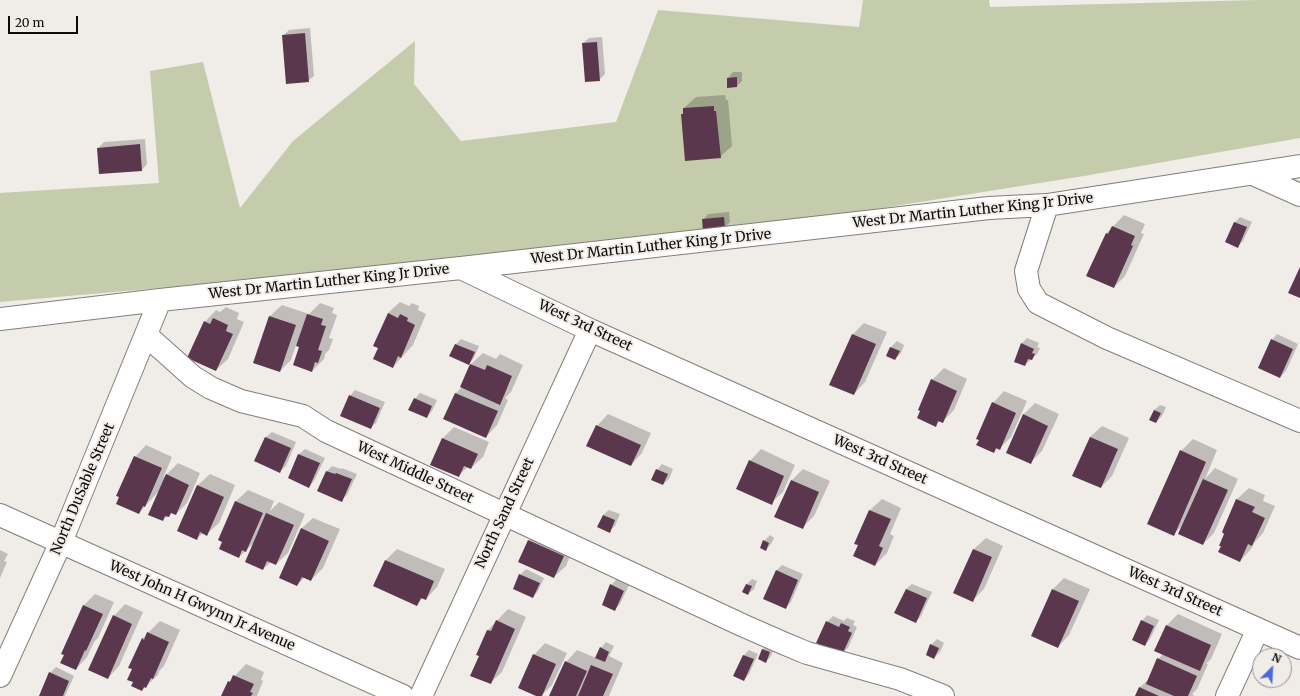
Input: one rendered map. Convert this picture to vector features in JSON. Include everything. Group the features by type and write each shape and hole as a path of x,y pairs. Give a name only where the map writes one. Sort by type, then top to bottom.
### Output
{"street":[{"name":"West Dr Martin Luther King Jr Drive","path":"0,319 989,208 1047,204 1300,166"},
{"path":"1253,174 1300,195"},
{"path":"1047,204 1026,271 1029,289 1038,303 1107,338 1300,421"},
{"name":"West 3rd Street","path":"461,268 590,330 1300,648"},
{"name":"North DuSable Street","path":"0,676 61,542 160,300"},
{"name":"North Sand Street","path":"421,696 590,330"},
{"name":"West Middle Street","path":"146,335 193,377 211,388 241,401 303,416 326,431 783,643 808,653 900,679 943,696"},
{"name":"West John H Gwynn Jr Avenue","path":"0,515 403,696"},
{"path":"1227,696 1258,629"}],"green space":[{"path":"863,0 989,0 990,7 1300,0 1300,138 1084,176 649,245 0,302 0,193 159,183 150,71 203,62 240,208 293,141 415,41 414,84 461,141 616,122 658,10 859,27"}],"building":[{"path":"305,33 309,82 286,84 282,35"},
{"path":"597,42 600,81 585,82 582,43"},
{"path":"737,77 737,87 727,88 727,78"},
{"path":"714,106 714,111 716,111 721,158 685,161 681,114 683,114 683,108"},
{"path":"140,144 142,171 99,174 97,148"},
{"path":"724,217 725,228 703,231 702,219"},
{"path":"1234,222 1247,227 1238,248 1225,242"},
{"path":"1112,226 1135,236 1131,245 1133,246 1114,288 1086,276 1106,233 1108,234"},
{"path":"1300,267 1300,298 1288,293"},
{"path":"388,313 398,318 400,314 408,318 407,321 415,325 401,358 398,356 393,368 373,359 378,348 373,346"},
{"path":"307,314 323,319 321,325 326,326 318,350 322,351 318,363 315,362 312,372 293,365 299,347 296,346"},
{"path":"269,316 296,325 280,372 253,363"},
{"path":"213,318 228,325 226,331 233,334 216,371 187,358 204,321 210,324"},
{"path":"852,334 876,344 854,395 829,385"},
{"path":"1271,339 1293,349 1280,378 1258,368"},
{"path":"1021,343 1034,349 1032,353 1035,354 1032,360 1028,359 1025,366 1014,362"},
{"path":"455,344 475,352 469,365 449,356"},
{"path":"890,347 900,351 895,360 886,356"},
{"path":"470,364 485,370 487,365 512,376 500,405 460,387"},
{"path":"931,379 957,391 943,423 938,421 936,427 917,418 920,411 918,410"},
{"path":"455,393 498,411 486,438 443,419"},
{"path":"349,395 380,408 371,429 340,416"},
{"path":"414,398 432,406 427,418 408,410"},
{"path":"992,402 1016,413 1000,450 996,448 994,453 976,445 979,440 976,439"},
{"path":"1154,410 1161,413 1156,423 1149,420"},
{"path":"1023,414 1048,426 1031,464 1006,453"},
{"path":"596,425 641,445 631,466 586,446"},
{"path":"265,437 291,448 280,473 254,461"},
{"path":"1090,437 1118,449 1101,488 1072,476"},
{"path":"442,438 478,454 471,469 464,466 459,477 430,465"},
{"path":"1180,450 1206,462 1174,536 1147,524"},
{"path":"298,454 320,463 309,488 288,478"},
{"path":"134,456 162,468 145,507 143,506 139,514 116,504 119,497 116,496"},
{"path":"749,460 784,476 772,505 736,489"},
{"path":"656,469 668,474 663,485 651,480"},
{"path":"326,471 352,479 342,502 317,491"},
{"path":"166,474 189,485 176,515 171,513 169,517 165,516 163,521 148,515"},
{"path":"1203,479 1228,490 1203,545 1178,534"},
{"path":"791,480 819,492 803,529 774,517"},
{"path":"197,485 224,497 207,536 200,532 197,540 177,531"},
{"path":"1236,499 1255,507 1252,512 1265,518 1252,546 1248,544 1240,562 1218,552 1224,534 1222,532"},
{"path":"235,501 263,513 246,552 242,550 239,558 219,549 222,542 218,540"},
{"path":"869,510 891,519 879,546 883,548 875,566 853,556 858,545 854,544"},
{"path":"266,513 294,525 276,565 267,561 263,570 245,562"},
{"path":"603,515 615,520 610,533 597,527"},
{"path":"301,528 329,541 311,581 302,577 297,586 279,578"},
{"path":"528,540 564,556 554,578 518,562"},
{"path":"763,540 769,543 766,551 760,548"},
{"path":"973,549 992,557 973,602 953,593"},
{"path":"385,560 434,581 426,600 421,598 417,606 373,586"},
{"path":"776,570 798,580 786,609 763,599"},
{"path":"519,574 540,583 533,598 513,589"},
{"path":"610,584 624,591 615,611 602,605"},
{"path":"746,584 752,586 748,595 742,592"},
{"path":"906,589 927,598 916,623 894,613"},
{"path":"1052,589 1079,601 1058,648 1031,636"},
{"path":"83,605 103,614 76,670 60,663 64,655 61,654"},
{"path":"113,615 132,624 108,679 88,670"},
{"path":"496,620 515,629 491,684 470,676 479,656 476,655 487,630 491,631"},
{"path":"1141,620 1154,626 1145,646 1132,640"},
{"path":"826,621 839,627 841,623 850,627 848,631 852,633 842,655 816,643"},
{"path":"1166,625 1211,645 1200,671 1154,651"},
{"path":"147,632 169,642 153,679 151,678 146,688 144,687 142,691 131,686 133,682 127,680 132,669 128,668 142,638 144,640"},
{"path":"930,644 939,648 934,659 926,655"},
{"path":"600,647 609,652 605,662 595,658"},
{"path":"762,649 770,652 766,663 758,659"},
{"path":"533,654 556,664 542,696 536,696 518,688"},
{"path":"743,655 754,659 744,681 733,676"},
{"path":"1157,658 1197,676 1188,696 1174,696 1146,684"},
{"path":"565,661 587,671 576,696 549,696"},
{"path":"591,665 613,674 603,696 578,696"},
{"path":"49,672 69,681 63,696 39,696"},
{"path":"233,675 254,684 250,692 253,693 251,696 221,696 228,681 230,682"},
{"path":"1139,687 1159,696 1135,696"}]}
